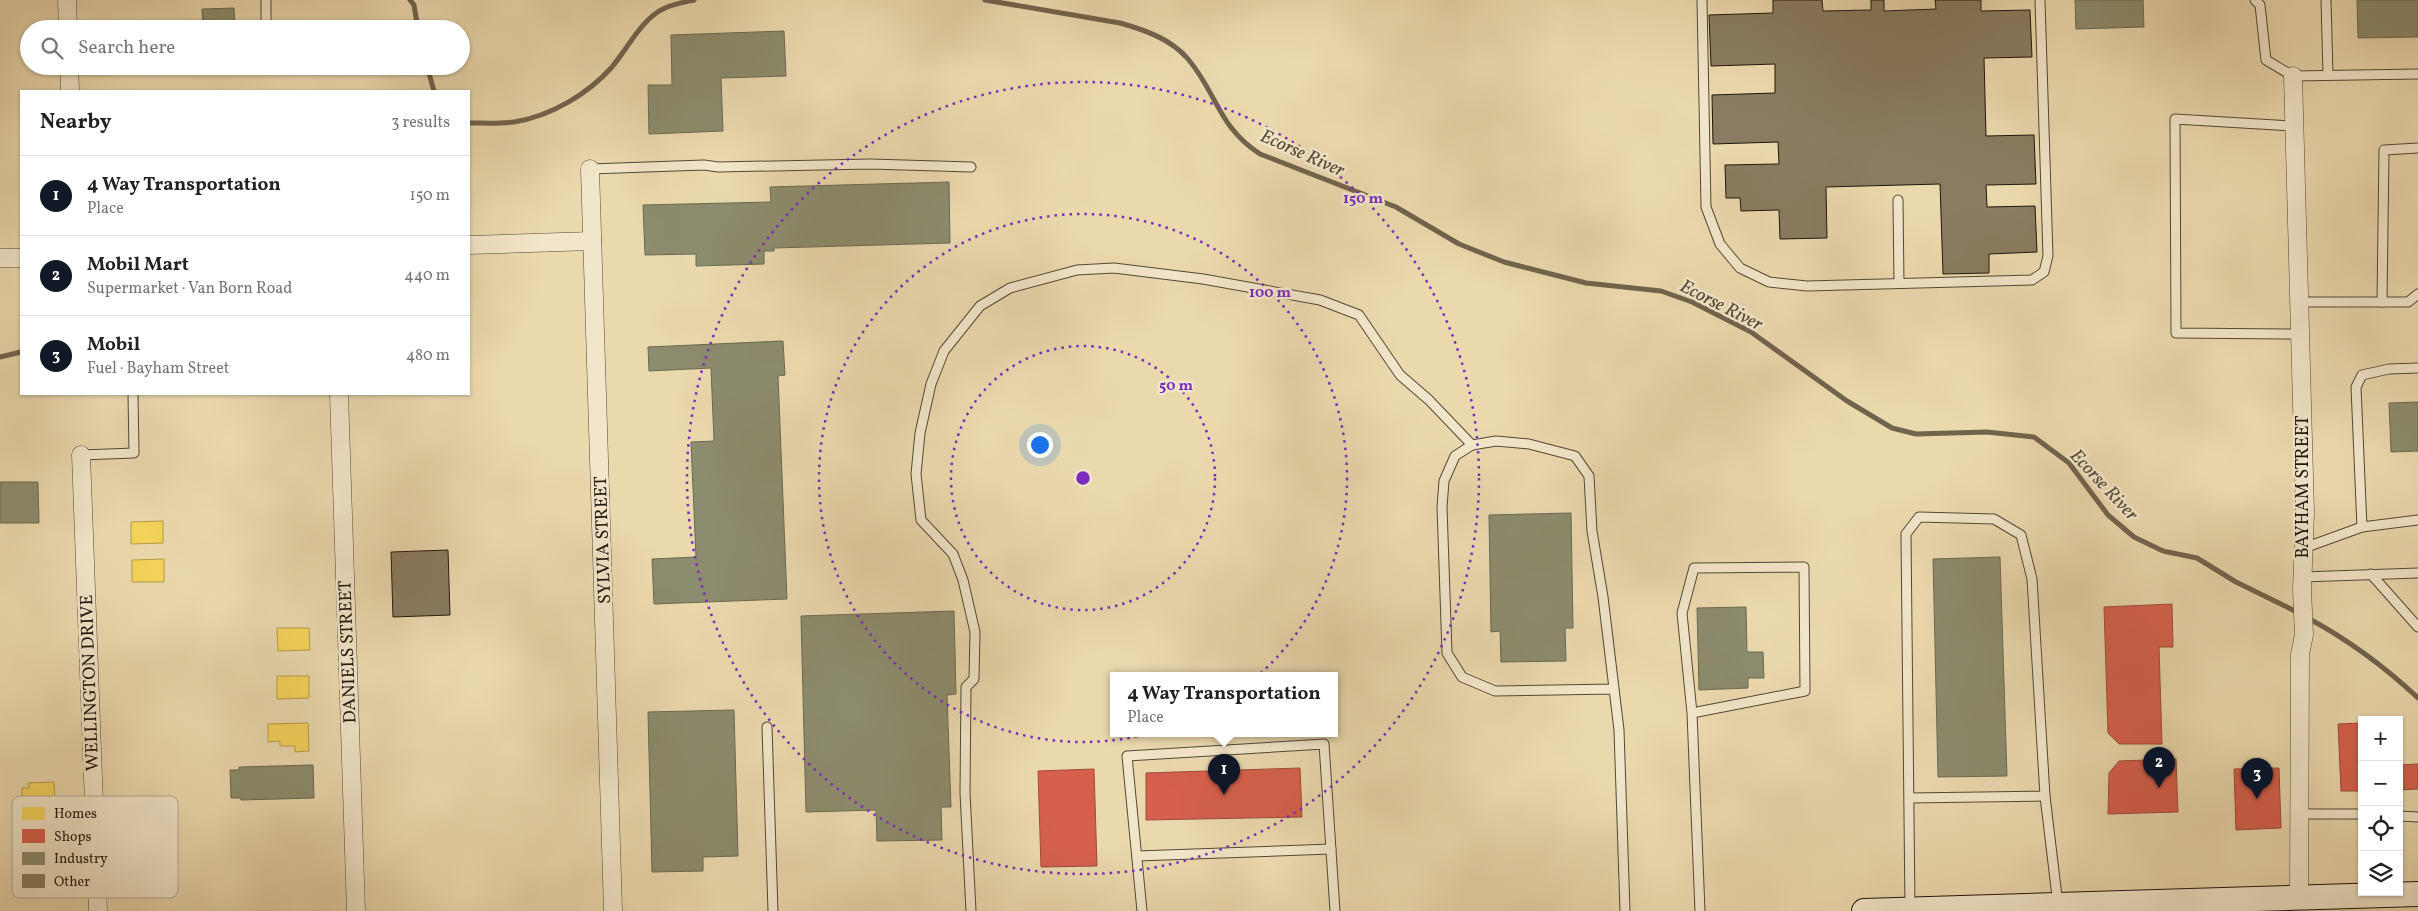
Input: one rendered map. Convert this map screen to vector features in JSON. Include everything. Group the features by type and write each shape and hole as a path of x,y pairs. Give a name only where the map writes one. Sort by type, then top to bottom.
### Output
{"main road":[{"path":"1864,911 2418,894"}],"street":[{"path":"67,0 68,20"},
{"path":"69,75 70,90"},
{"name":"BAYHAM STREET","path":"2293,76 2305,513 2302,583 2304,636 2300,654 2299,897"},
{"name":"SYLVIA STREET","path":"590,169 613,911"},
{"path":"470,244 592,241"},
{"path":"0,258 20,258"},
{"name":"DANIELS STREET","path":"339,395 356,911"},
{"name":"WELLINGTON DRIVE","path":"81,455 94,796"},
{"name":"WELLINGTON DRIVE","path":"98,898 98,911"}],"lane":[{"path":"266,0 266,20"},
{"path":"1702,0 1706,207 1720,244 1740,268 1769,282 1808,286 2032,280 2044,272 2048,256 2040,0"},
{"path":"2255,0 2260,6 2266,60 2293,76 2418,74"},
{"path":"2326,0 2328,76"},
{"path":"2294,126 2175,118 2176,333 2300,334"},
{"path":"2382,302 2384,150 2418,148"},
{"path":"590,169 704,165 870,164 971,167"},
{"path":"1898,200 1899,283"},
{"path":"971,911 965,793 966,687 974,679 975,632 963,580 953,554 922,520 916,474 920,433 931,384 944,351 980,306 1010,288 1037,279 1077,270 1114,268 1203,279 1320,300 1359,315 1400,375 1428,400 1472,445"},
{"path":"2299,302 2408,302 2418,294"},
{"path":"2362,527 2356,386 2362,375 2389,369 2418,368"},
{"path":"81,455 134,453 133,395"},
{"path":"1613,689 1495,691 1462,677 1447,653 1442,508 1444,480 1455,456 1472,445 1496,441 1521,443 1575,456 1589,476 1592,531 1603,597 1619,730 1625,911"},
{"path":"1910,910 1906,534 1919,517 1994,519 2021,535 2032,579 2045,796 2058,905"},
{"path":"2304,548 2362,527 2418,520"},
{"path":"1692,713 1805,691 1804,567 1694,568 1682,613 1692,713 1700,911"},
{"path":"2302,583 2371,574 2418,573"},
{"path":"2371,574 2418,627"},
{"path":"767,726 772,911"},
{"path":"1142,911 1127,756 1324,744 1335,911"},
{"path":"1909,798 2045,796"},
{"path":"2299,814 2358,814"},
{"path":"2403,816 2418,817"},
{"path":"1137,856 1331,849"}],"building: Homes":[{"path":"163,521 163,543 131,544 131,522"},
{"path":"164,559 164,582 132,582 132,560"},
{"path":"277,628 309,628 310,650 278,651"},
{"path":"277,676 309,676 309,698 277,699"},
{"path":"308,723 309,751 295,752 295,746 280,746 280,741 268,742 268,724"},
{"path":"54,782 55,796 22,796 22,788 29,788 28,783"}],"building: Shops":[{"path":"2172,604 2173,647 2159,647 2162,744 2119,744 2108,733 2104,607"},
{"path":"2358,723 2358,791 2341,791 2338,724"},
{"path":"2176,759 2178,812 2108,814 2109,773 2119,761"},
{"path":"2418,764 2418,789 2403,790 2403,765"},
{"path":"1300,768 1302,817 1146,820 1146,773"},
{"path":"2279,768 2281,828 2236,830 2234,769"},
{"path":"1094,769 1097,866 1041,867 1038,771"}],"building: Industry":[{"path":"2075,0 2143,0 2144,27 2076,29"},
{"path":"2357,0 2418,0 2418,37 2358,38"},
{"path":"234,8 235,20 203,20 202,9"},
{"path":"784,31 786,76 721,78 723,131 649,134 648,85 672,85 671,35"},
{"path":"949,182 950,243 774,248 774,251 764,251 764,264 696,266 696,254 645,255 643,205 771,202 770,187"},
{"path":"783,341 785,375 778,376 787,599 654,604 652,559 696,557 691,442 714,441 711,368 649,371 648,347"},
{"path":"2418,402 2418,451 2391,452 2389,403"},
{"path":"0,482 38,482 39,523 0,523"},
{"path":"1571,513 1573,628 1565,628 1566,661 1501,662 1500,631 1491,632 1489,515"},
{"path":"2000,557 2007,776 1938,777 1933,559"},
{"path":"1746,607 1747,652 1763,652 1764,678 1748,678 1748,688 1699,690 1697,608"},
{"path":"954,611 956,694 947,695 951,807 941,807 942,840 877,841 876,810 806,812 801,616"},
{"path":"734,710 738,856 703,857 703,871 652,872 648,712"},
{"path":"313,765 314,798 241,800 240,798 231,798 230,770 239,770 239,767"}],"building: Other":[{"path":"1773,0 1822,0 1823,11 1871,10 1871,0 1884,0 1884,11 1936,9 1935,0 1981,0 1981,11 2030,10 2032,57 1984,58 1986,136 2034,135 2036,184 1986,185 1987,207 2035,206 2037,252 1989,254 1989,273 1943,274 1940,184 1826,187 1827,238 1780,239 1779,210 1741,211 1740,198 1726,198 1725,165 1779,164 1778,142 1713,144 1712,95 1775,93 1775,64 1711,66 1709,15 1773,13"},
{"path":"448,550 450,615 393,617 391,552"}],"waterway":[{"path":"410,0 414,5 416,20"},
{"name":"Ecorse River","path":"470,123 514,122 542,115 568,102 592,86 612,67 649,19 672,5 694,0"},
{"name":"Ecorse River","path":"985,0 1120,23 1157,36 1174,46 1188,59 1206,84 1226,121 1235,133 1260,154 1396,207 1459,244 1504,262 1586,283 1661,291 1692,302 1751,332 1847,401 1892,428 1916,434 1987,432 2034,437 2069,463 2108,515 2134,537 2163,551 2197,558 2236,582 2299,613"},
{"path":"430,75 434,90"},
{"name":"Ecorse River","path":"0,357 20,352"},
{"name":"Ecorse River","path":"2306,617 2336,634 2365,654 2418,698"}],"place":[{"name":"Mobil Mart","path":"2159,788"},
{"name":"4 Way Transportation","path":"1224,795"},
{"name":"Mobil","path":"2257,799"}]}
